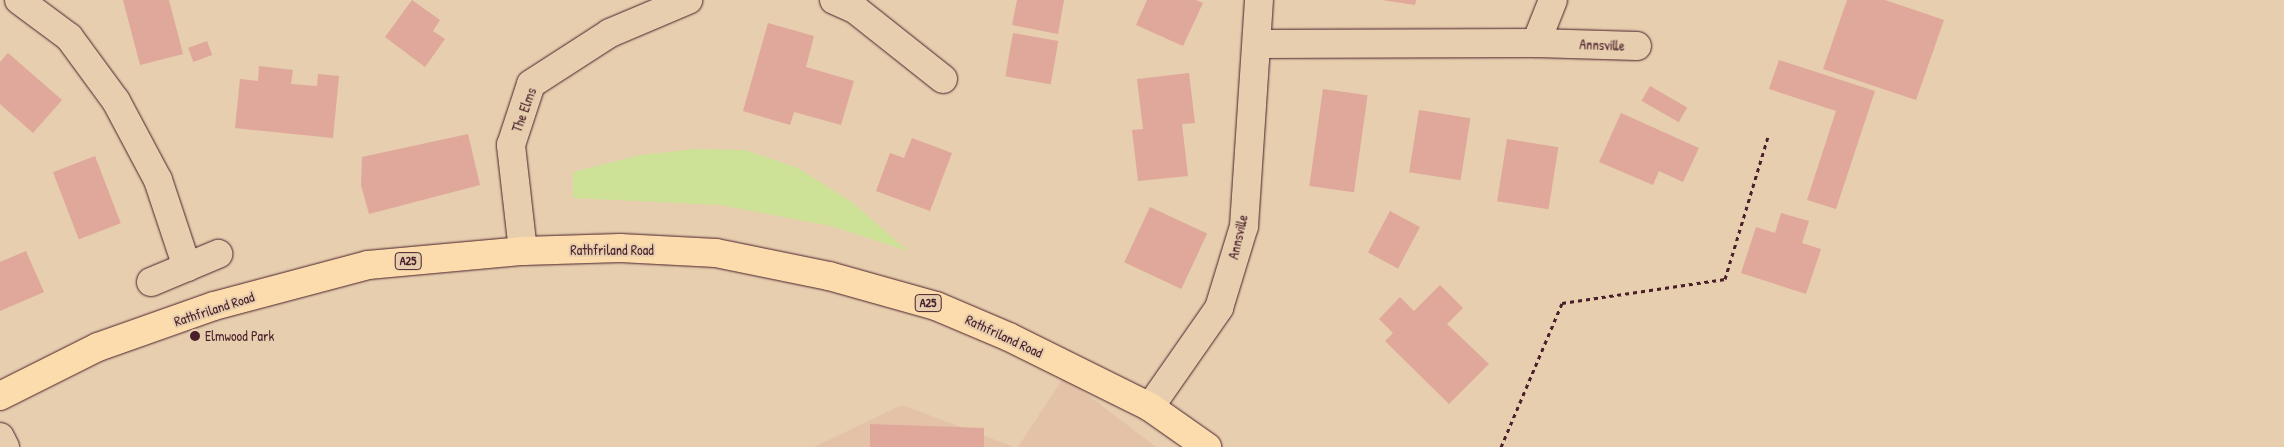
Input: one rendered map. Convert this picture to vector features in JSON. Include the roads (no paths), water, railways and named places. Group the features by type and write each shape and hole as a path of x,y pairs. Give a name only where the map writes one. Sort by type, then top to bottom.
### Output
{"main road":[{"name":"Rathfriland Road","path":"0,396 98,347 214,306 368,265 523,250 620,248 716,253 829,276 936,306 1009,337 1150,407 1207,447"}],"street":[{"path":"19,0 69,37 116,101 158,180 187,267"},
{"name":"The Elms","path":"523,250 511,145 531,84 610,33 688,0"},
{"path":"834,0 856,10 943,79"},
{"name":"Annsville","path":"1150,407 1219,308 1244,226 1260,0"},
{"path":"1536,43 1553,0"},
{"name":"Annsville","path":"1257,44 1536,43 1637,46"},
{"path":"151,282 218,254"},
{"path":"0,437 5,447"}],"place":[{"name":"Elmwood Park","path":"195,336"}]}
